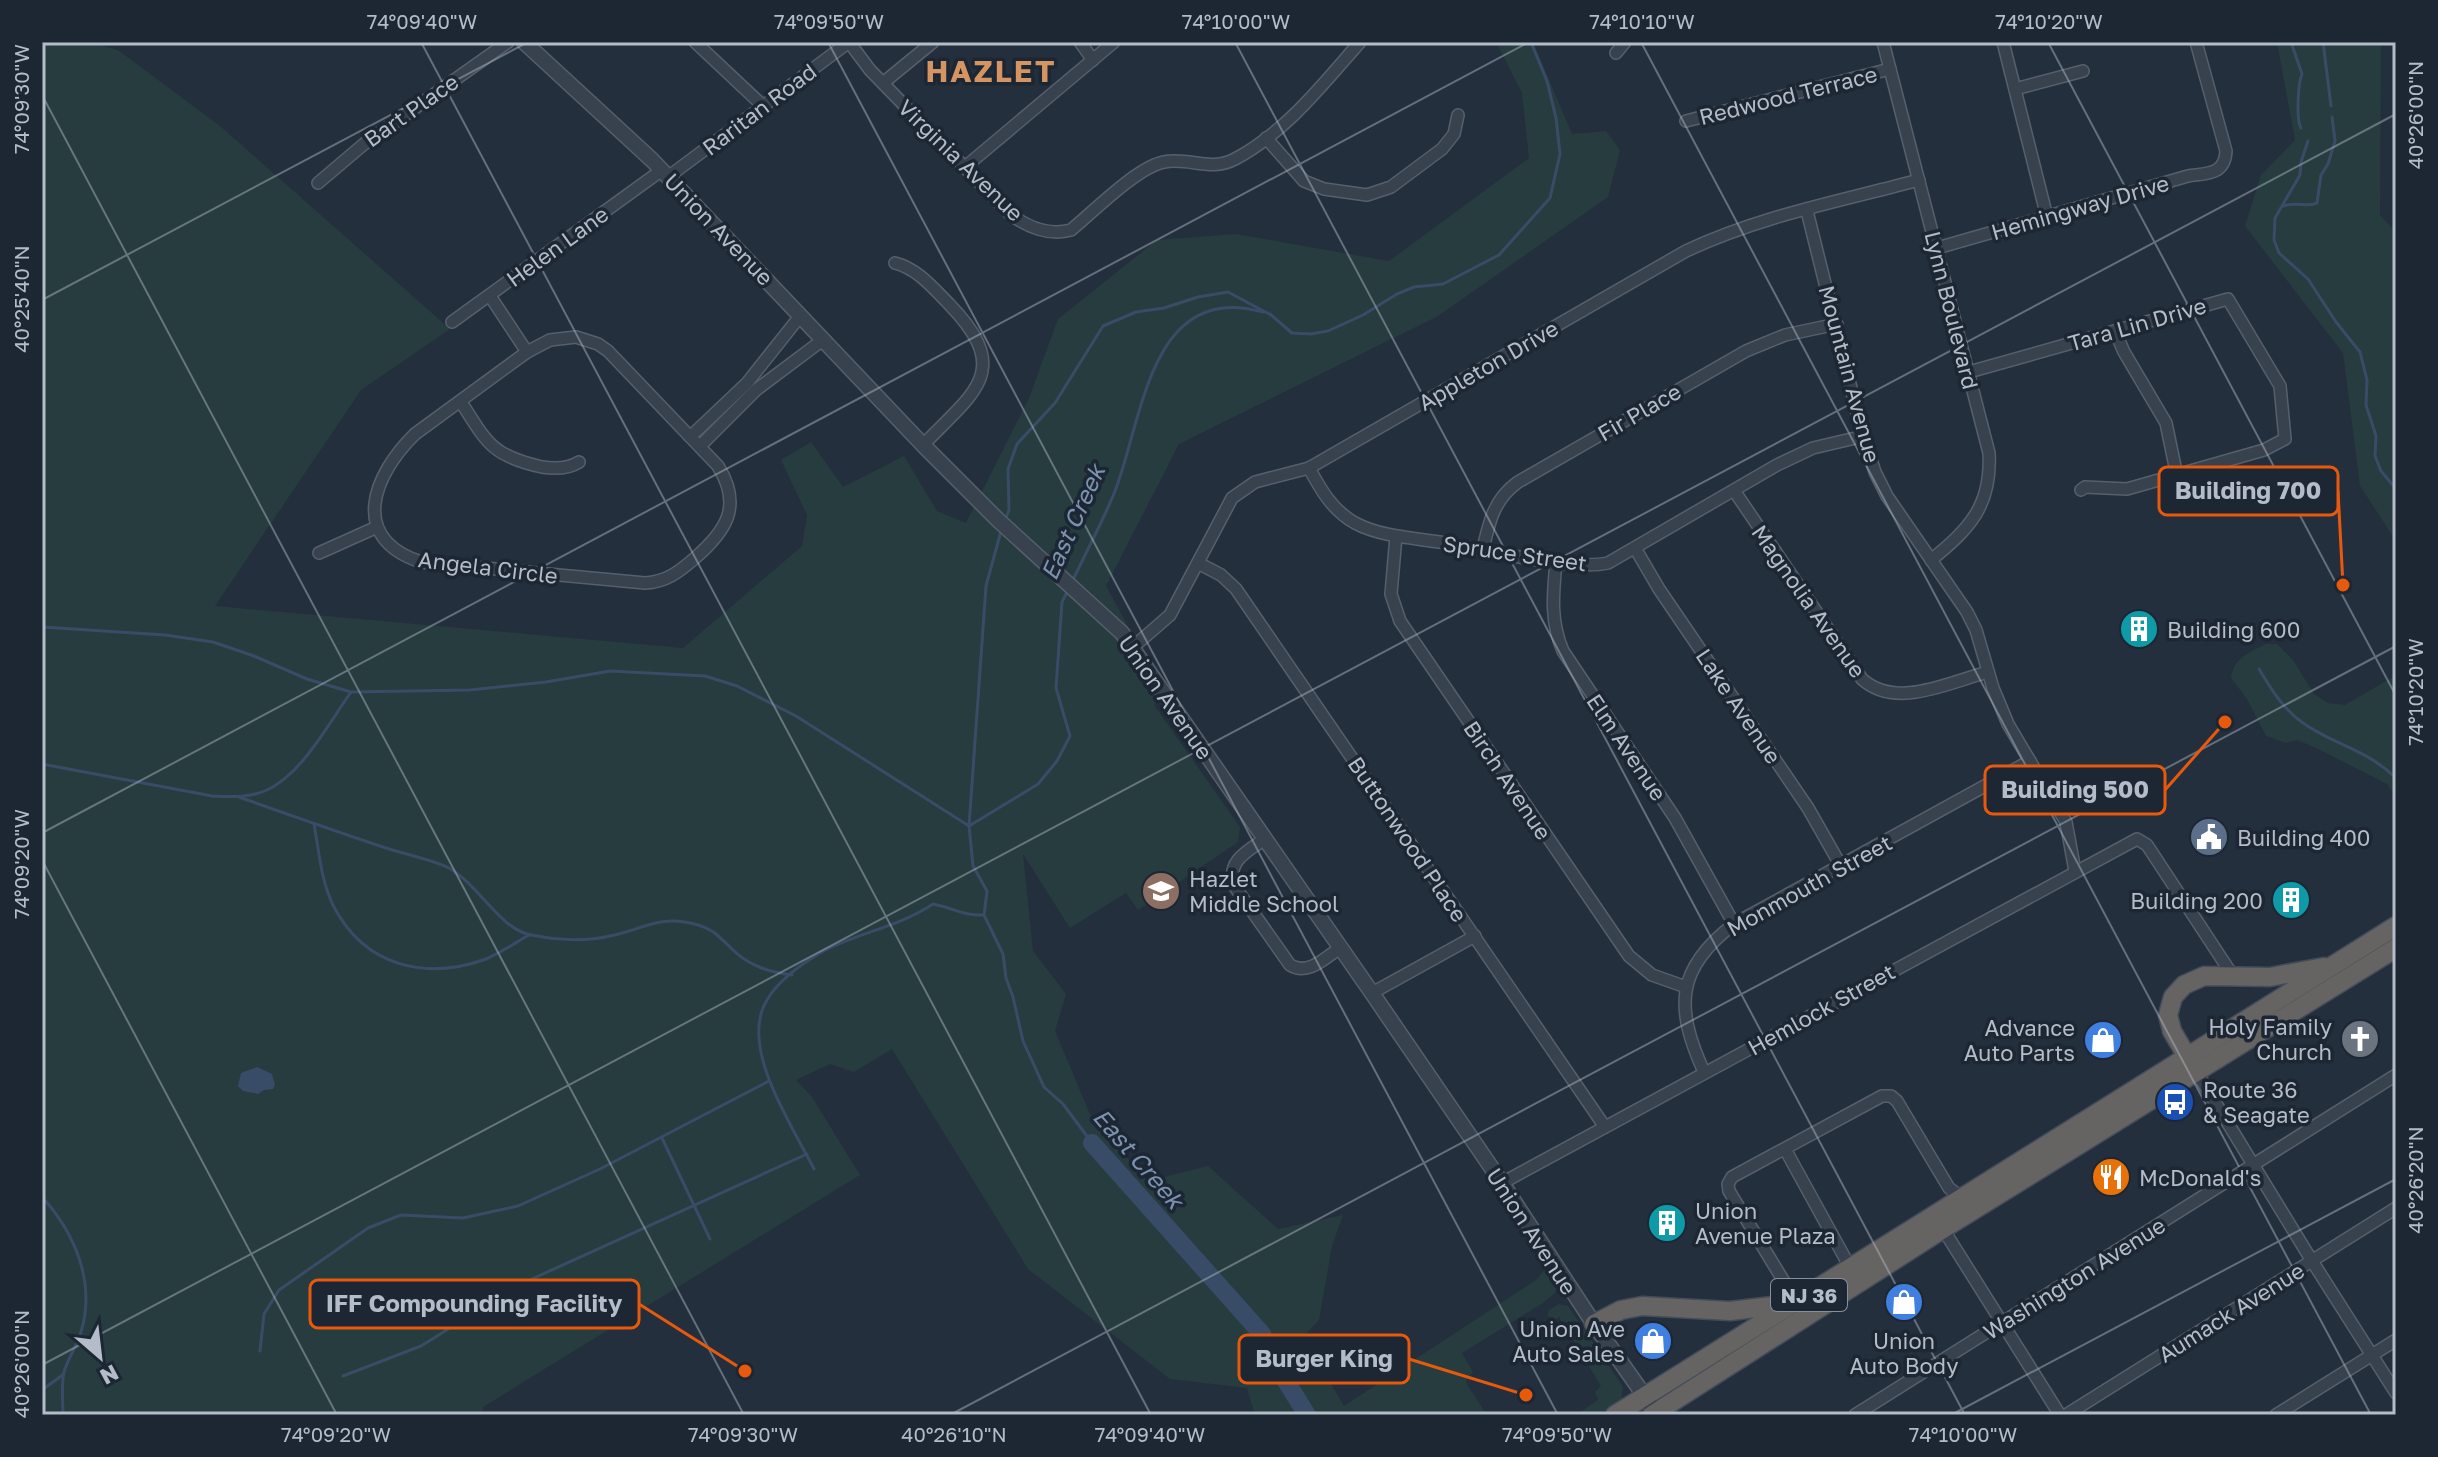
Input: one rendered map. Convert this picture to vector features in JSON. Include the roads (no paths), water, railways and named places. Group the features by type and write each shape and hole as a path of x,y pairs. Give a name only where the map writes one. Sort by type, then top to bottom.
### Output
{"highway":[{"name":"NJ 36","path":"1655,1414 1943,1229 2396,926"},
{"name":"NJ 36","path":"1615,1415 1973,1193 2396,948"},
{"path":"2191,1064 2169,1025 2169,1008 2173,997 2184,985 2204,976 2282,976 2342,961"},
{"path":"1594,1324 1621,1310 1642,1306 1730,1311 1797,1303"}],"street":[{"name":"Bart Place","path":"318,183 364,144 508,42"},
{"name":"Union Avenue","path":"524,42 665,173 998,520 1122,633 1502,1183 1655,1414"},
{"path":"695,42 763,106"},
{"name":"Raritan Road","path":"665,173 849,42"},
{"name":"Virginia Avenue","path":"849,42 883,83 1015,218 1033,228 1062,233 1071,230 1139,173 1156,164 1174,161 1211,166 1236,158 1266,138 1307,102 1360,42"},
{"path":"883,83 933,42"},
{"path":"1080,42 1093,60"},
{"path":"965,167 1114,42"},
{"path":"1616,53 1625,42"},
{"name":"Lynn Boulevard","path":"1883,42 1989,453 1986,491 1976,516 1963,533 1931,560"},
{"path":"2003,42 2047,217"},
{"name":"Hemingway Drive","path":"1937,248 2188,176 2207,174 2222,167 2226,151 2196,42"},
{"name":"Redwood Terrace","path":"1686,121 1890,69"},
{"path":"2015,89 2083,71"},
{"path":"1266,138 1304,181 1324,189 1367,195 1391,187 1442,149 1454,134 1458,115"},
{"name":"Helen Lane","path":"452,322 665,173"},
{"name":"Appleton Drive","path":"1132,648 1170,615 1232,498 1240,490 1255,482 1309,468 1686,251 1750,225 1919,180"},
{"name":"Mountain Avenue","path":"1807,211 1875,472 1887,496 1976,630 2008,724 2066,822 2075,871"},
{"path":"895,263 905,266 929,283 968,324 983,356 981,376 971,397 923,445"},
{"path":"490,296 527,352"},
{"name":"Tara Lin Drive","path":"1969,372 2228,299 2280,386 2285,439 2264,450 2127,489 2085,487 2081,490"},
{"path":"695,441 747,383 801,315"},
{"name":"Fir Place","path":"1483,549 1493,509 1518,482 1746,351 1785,335 1837,324"},
{"path":"2115,331 2166,423 2177,476"},
{"name":"Angela Circle","path":"576,337 598,344 718,466 728,488 730,510 726,522 713,542 681,570 655,582 421,562 396,551 377,527 374,504 381,477 402,446 461,402 527,352 559,338 576,337"},
{"path":"695,441 824,339"},
{"path":"461,402 491,445 512,460 551,469 572,467 579,462"},
{"name":"Spruce Street","path":"1309,468 1329,503 1343,516 1364,527 1396,536 1596,566 1635,548 1777,465 1813,448 1864,436"},
{"name":"Magnolia Avenue","path":"1735,492 1862,679 1870,686 1879,691 1901,694 1988,672"},
{"path":"319,553 377,527"},
{"name":"Birch Avenue","path":"1396,536 1391,594 1400,621 1629,956 1652,975 1686,987"},
{"name":"Lake Avenue","path":"1635,548 1659,589 1808,808 1841,866"},
{"name":"Elm Avenue","path":"1556,562 1552,608 1563,651 1675,818 1734,924"},
{"name":"Buttonwood Place","path":"1198,563 1221,575 1236,589 1605,1127"},
{"name":"Monmouth Street","path":"1704,1072 1686,1027 1684,1004 1686,987 1703,952 1734,924 2030,761"},
{"path":"1265,839 1233,866 1235,887 1290,965 1296,969 1307,969 1340,948"},
{"name":"Hemlock Street","path":"1502,1183 2133,840 2141,839 2202,932"},
{"path":"2202,932 2211,955 2211,964 2204,976"},
{"path":"2202,932 2233,976"},
{"path":"1372,993 1475,936"},
{"path":"2191,1064 2396,1393"},
{"name":"Washington Avenue","path":"1855,1415 2396,1075"},
{"path":"1797,1303 1729,1191 1728,1184 1732,1177 1882,1096 1891,1096 1897,1101 1949,1188 1957,1194 1973,1193"},
{"path":"1785,1149 1851,1269"},
{"name":"Aumack Avenue","path":"2063,1415 2396,1208"},
{"path":"1943,1229 2063,1415"},
{"path":"2276,1415 2396,1340"}],"water":[{"path":"257,1067 272,1074 273,1089 258,1094 243,1091 238,1086 241,1073"}],"waterway":[{"name":"East Creek","path":"1270,314 1292,333 1328,331 1363,315 1397,294 1414,287 1443,284 1499,255 1550,198 1560,154 1547,81 1531,42"},
{"path":"2291,42 2302,74 2298,101 2301,128"},
{"path":"2323,42 2331,106"},
{"path":"2284,206 2317,203 2321,175 2335,141 2332,117"},
{"path":"2308,141 2300,175 2275,218 2274,240 2279,253 2308,279 2360,352 2367,380 2366,405 2376,436 2375,456 2381,471 2396,489"},
{"path":"1005,520 1009,510 1008,469 1017,444 1055,403 1103,326 1136,312 1228,292 1271,315"},
{"name":"East Creek","path":"1073,580 1115,491 1144,394 1157,362 1174,336 1196,316 1225,308 1263,312"},
{"path":"42,627 165,635 213,642 307,679 351,692 470,690 610,671 705,676 737,686 796,716 969,826 986,586 1001,531"},
{"name":"East Creek","path":"1068,590 1062,602 1056,688 1070,736 1057,761 1038,784 969,826 973,866 987,891 984,915 1003,954 1006,978 1023,1041 1044,1087 1063,1104 1092,1143"},
{"path":"2259,669 2278,698 2296,717 2373,760 2396,778"},
{"path":"42,764 212,796 254,794 267,790 292,772 314,747 351,692"},
{"path":"239,797 447,867 509,924 531,935 591,939 662,922 684,922 713,931 752,964 792,975"},
{"path":"314,824 323,877 334,907 362,943 380,955 419,968 463,966 491,957 529,935"},
{"path":"814,1169 765,1069 759,1027 763,1008 773,991 787,976 820,953 906,919 933,904 984,915"},
{"path":"260,1351 264,1314 279,1290 368,1228 401,1215 463,1218 518,1206 600,1169 769,1081"},
{"path":"662,1138 710,1239"},
{"name":"East Creek","path":"1092,1143 1262,1334 1307,1415"},
{"path":"343,1376 421,1346 521,1284 807,1154"},
{"path":"42,1197 73,1243 80,1260 86,1295 81,1332 64,1372 63,1415"},
{"path":"42,1390 64,1374"}],"place":[{"name":"Building 700","path":"2343,585"},
{"name":"Building 600","path":"2139,629"},
{"name":"Building 500","path":"2225,722"},
{"name":"Building 400","path":"2209,837"},
{"name":"Hazlet Middle School","path":"1161,891"},
{"name":"Building 200","path":"2291,900"},
{"name":"Holy Family Church","path":"2360,1039"},
{"name":"Advance Auto Parts","path":"2103,1040"},
{"name":"Route 36 & Seagate","path":"2175,1102"},
{"name":"McDonald's","path":"2111,1177"},
{"name":"Union Avenue Plaza","path":"1667,1223"},
{"name":"Union Auto Body","path":"1904,1302"},
{"name":"Union Ave Auto Sales","path":"1653,1341"},
{"name":"IFF Compounding Facility","path":"745,1371"},
{"name":"Burger King","path":"1526,1395"}],"district":[{"name":"HAZLET","path":"991,71"}]}
